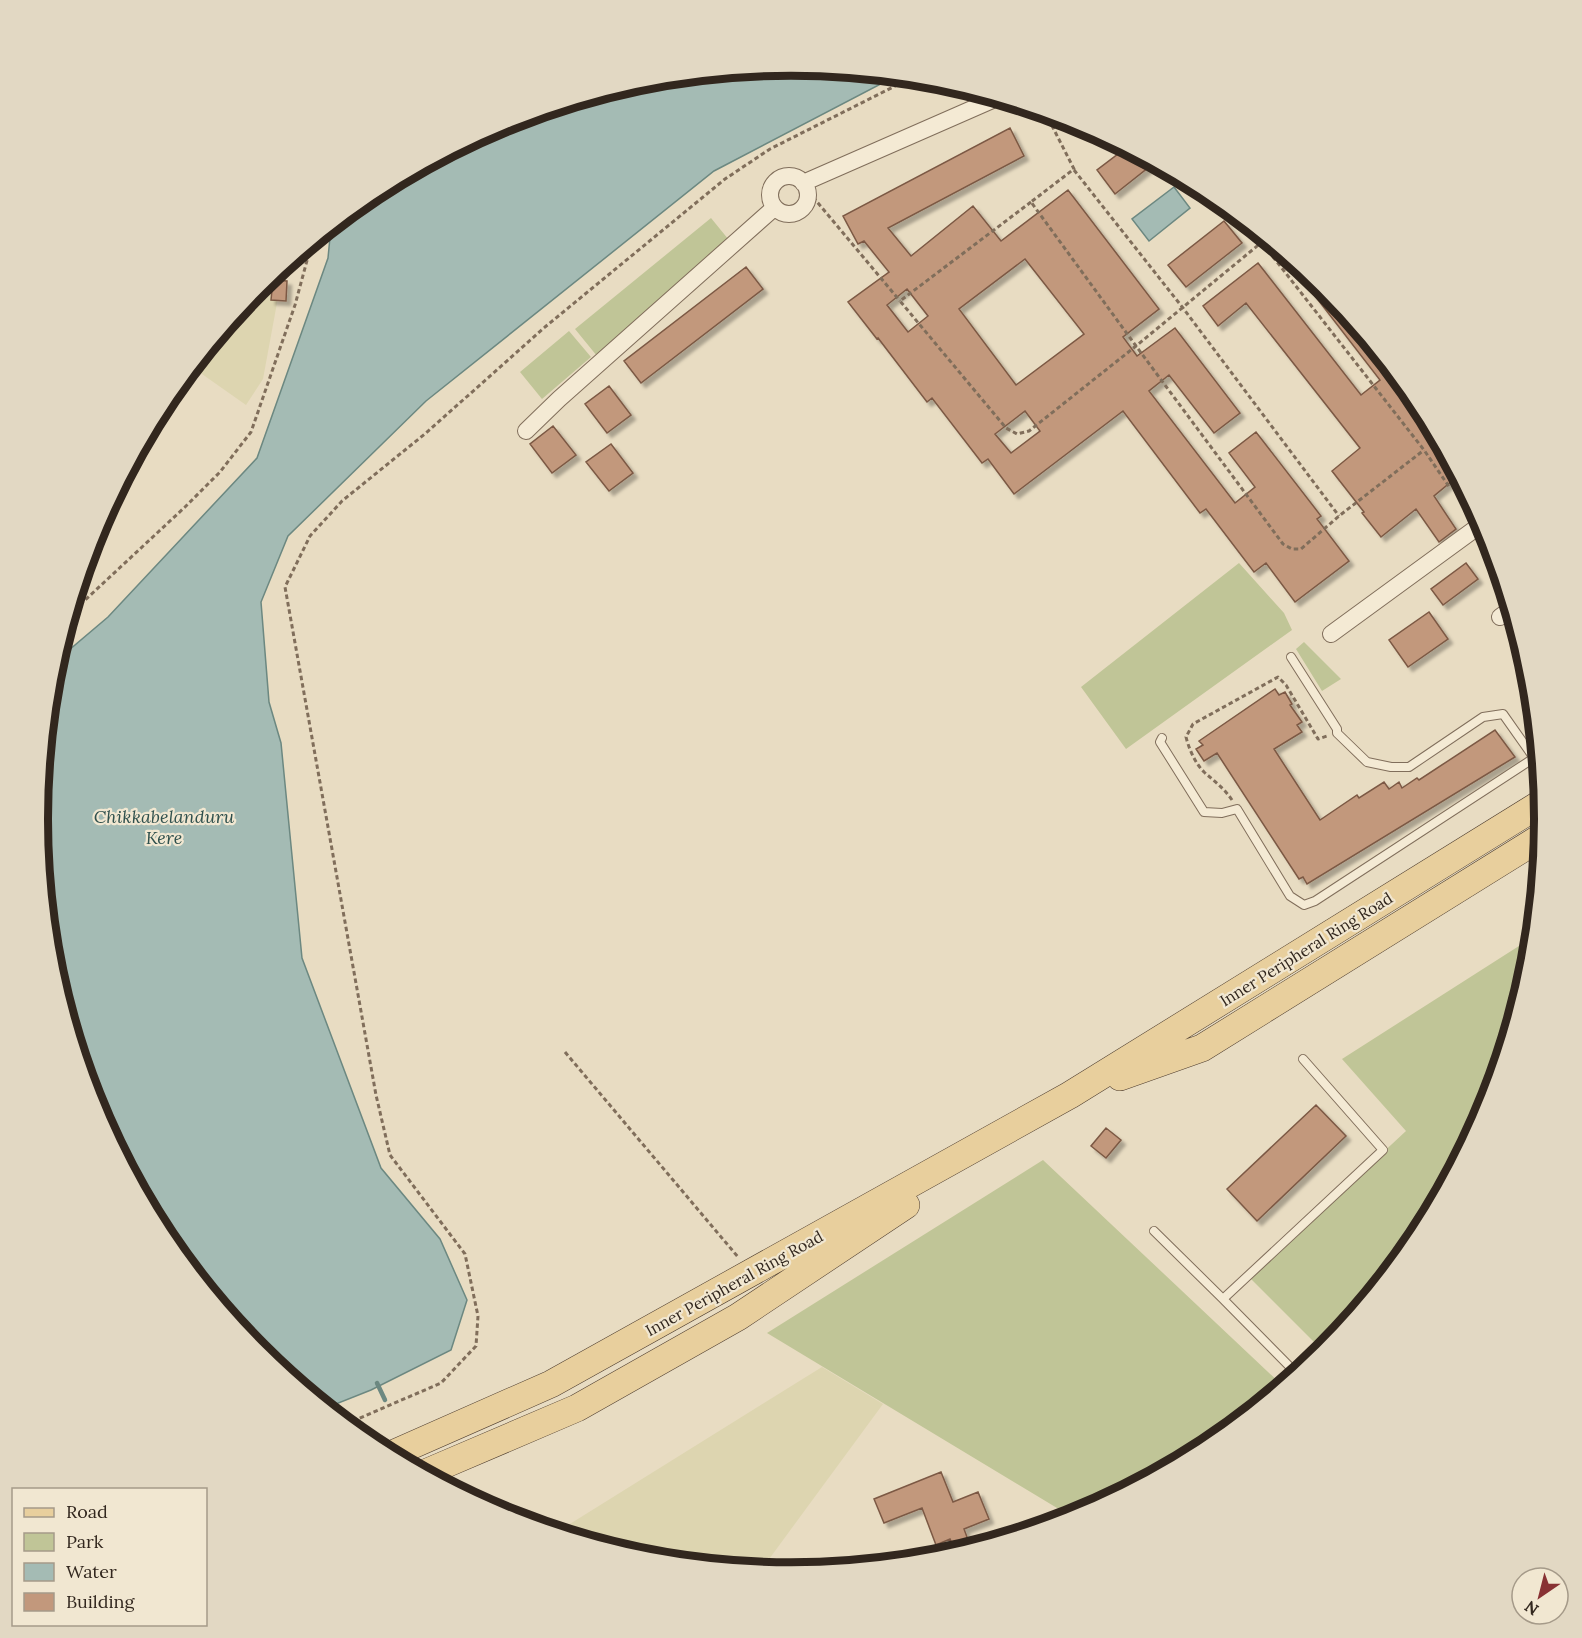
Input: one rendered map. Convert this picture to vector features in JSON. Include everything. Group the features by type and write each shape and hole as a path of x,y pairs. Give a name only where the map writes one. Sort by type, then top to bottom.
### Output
{"main road":[{"name":"Inner Peripheral Ring Road","path":"435,1469 578,1408 738,1317 1070,1095 1534,808"},
{"name":"Inner Peripheral Ring Road","path":"400,1451 551,1384 1070,1095 1202,1048 1533,842"}],"street":[{"path":"805,187 988,102"},
{"path":"796,178 805,187 807,203 798,213 785,214 774,208 770,200 770,192 780,179 796,178"},
{"path":"526,431 774,208"},
{"path":"1331,634 1474,529"}],"lane":[{"path":"1291,657 1337,729 1337,733 1367,762 1391,767 1409,767 1483,717 1503,714 1530,750"},
{"path":"1162,738 1160,742 1204,812 1222,813 1237,809 1290,896 1304,905 1315,901 1531,760"},
{"path":"1223,1299 1383,1150 1303,1059"},
{"path":"1154,1231 1291,1368"}],"path":[{"path":"355,1420 441,1383 476,1346 478,1316 465,1254 390,1155 376,1095 285,587 310,536 342,501 426,433 546,327 725,179 770,149 901,84"},
{"path":"1051,123 1074,170 1183,308 1339,516"},
{"path":"900,301 1074,170"},
{"path":"805,187 1006,428 1017,434 1029,431 1260,244"},
{"path":"1031,202 1283,544 1292,549 1301,549 1339,516 1424,450"},
{"path":"1268,250 1424,450 1450,488"},
{"path":"80,605 213,479 251,432 295,305 309,254"},
{"path":"1237,809 1226,791 1202,769 1188,748 1186,737 1193,724 1278,676 1286,685 1318,739 1337,733"},
{"path":"565,1052 751,1273"}],"shaded area":[{"path":"281,279 263,379 246,405 199,372 232,329"},
{"path":"822,1367 883,1404 768,1561 694,1556 646,1548 565,1527"}],"green space":[{"path":"711,218 733,245 597,356 575,329"},
{"path":"569,331 591,357 542,399 520,372"},
{"path":"1239,563 1284,613 1292,630 1126,749 1081,687"},
{"path":"1304,642 1341,679 1322,691 1296,649"},
{"path":"1523,943 1509,1011 1495,1058 1457,1148 1409,1232 1350,1309 1316,1344 1249,1277 1406,1131 1342,1059"},
{"path":"1043,1160 1277,1381 1204,1437 1120,1485 1061,1511 767,1333"}],"water":[{"name":"Chikkabelanduru Kere","path":"791,76 885,82 714,171 426,401 288,536 261,602 269,702 281,743 302,958 381,1168 440,1239 467,1300 451,1350 371,1390 335,1405 301,1378 232,1309 173,1232 125,1148 87,1058 62,964 54,916 48,819 54,722 67,652 108,617 257,458 328,258 330,237 378,201 462,153 552,115 646,90 694,82"},
{"path":"1174,187 1190,208 1149,241 1132,219"}],"building":[{"path":"1010,128 1024,156 888,228 911,256 973,206 1001,241 1068,190 1159,309 1123,337 1137,356 1175,328 1240,413 1214,433 1169,375 1149,391 1235,503 1255,487 1229,453 1256,432 1321,516 1317,519 1349,561 1295,602 1266,563 1254,572 1206,509 1200,513 1123,411 1014,494 988,459 982,463 932,398 927,402 848,302 889,272 864,241 858,244 843,216","holes":["1025,259 1084,334 1016,385 959,309","907,289 928,316 908,332 887,305","1025,411 1040,431 1011,453 995,434"]},
{"path":"1120,153 1148,168 1115,194 1097,170"},
{"path":"1224,221 1242,243 1186,287 1168,265"},
{"path":"1258,263 1361,395 1380,380 1306,284 1350,329 1409,406 1452,481 1434,496 1456,529 1439,542 1416,509 1381,537 1332,471 1360,448 1246,303 1218,326 1203,306"},
{"path":"746,267 763,289 641,383 624,361"},
{"path":"280,280 287,281 286,301 271,300 272,288"},
{"path":"609,386 631,415 607,433 585,404"},
{"path":"553,426 576,455 552,473 530,444"},
{"path":"611,444 633,473 609,491 586,462"},
{"path":"1466,563 1478,579 1443,605 1431,589"},
{"path":"1429,612 1448,639 1408,667 1389,640"},
{"path":"1275,689 1279,695 1285,692 1292,704 1290,705 1302,722 1297,725 1302,732 1274,749 1320,820 1357,795 1359,798 1384,782 1389,789 1399,782 1402,788 1417,778 1419,780 1495,730 1515,757 1307,884 1303,877 1299,879 1217,753 1204,761 1196,749 1203,745 1199,741"},
{"path":"1316,1105 1346,1136 1257,1221 1227,1189"},
{"path":"1106,1128 1121,1140 1106,1158 1091,1146"},
{"path":"941,1472 953,1502 978,1492 989,1519 964,1529 968,1540 952,1544 950,1539 936,1545 922,1508 884,1523 874,1499"}],"waterway":[{"path":"377,1383 385,1400"}]}
